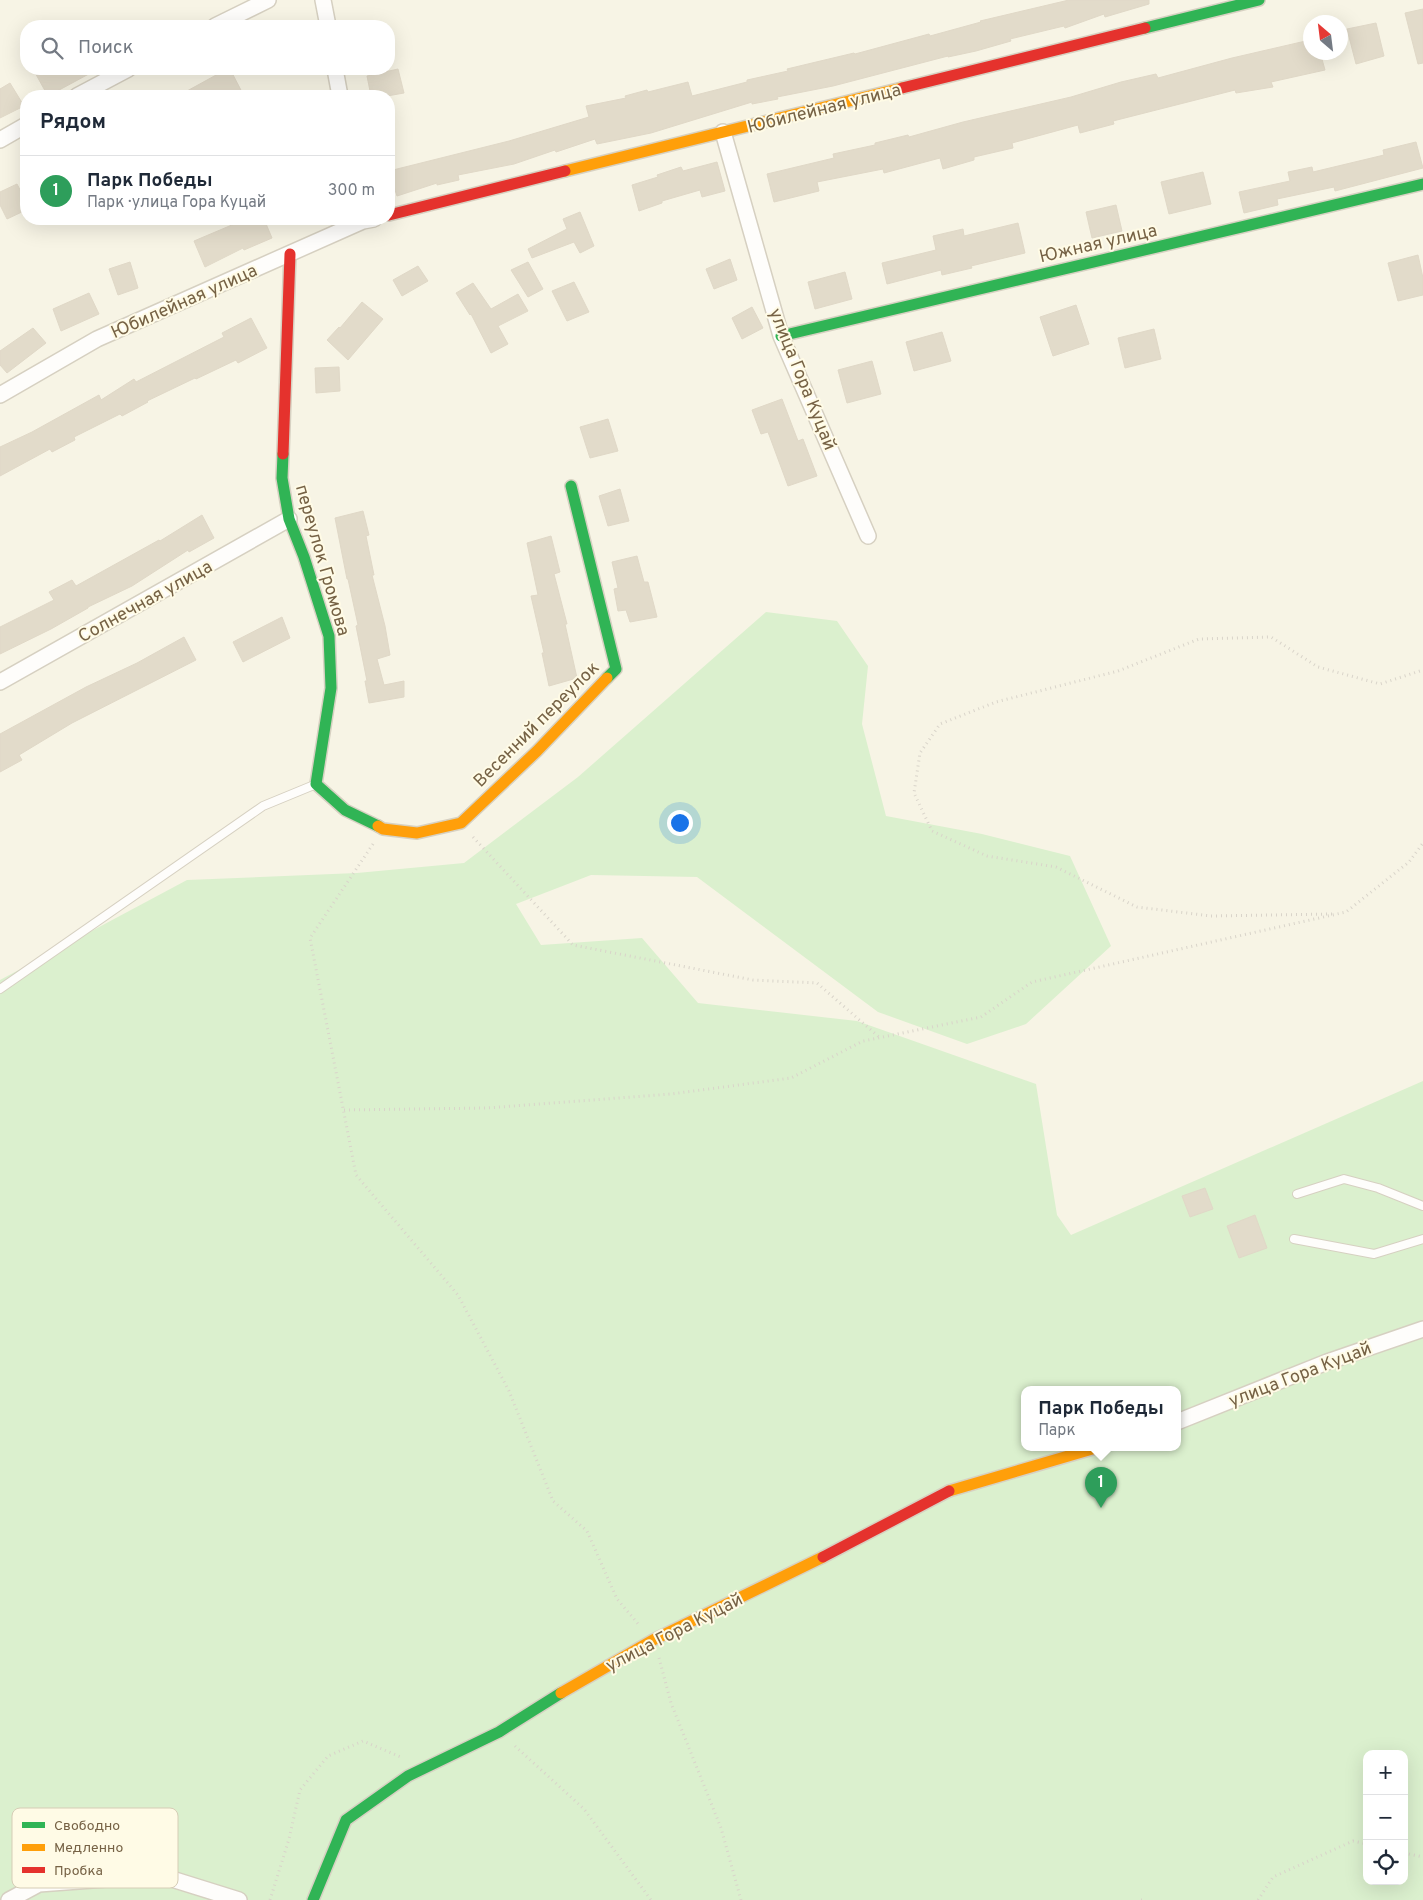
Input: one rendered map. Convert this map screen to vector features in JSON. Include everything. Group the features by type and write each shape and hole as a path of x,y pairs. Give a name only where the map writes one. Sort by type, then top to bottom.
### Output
{"street":[{"path":"226,20 268,0"},
{"path":"323,0 327,20"},
{"name":"Юбилейная улица","path":"395,214 1259,0"},
{"path":"88,90 117,75"},
{"path":"336,75 339,90"},
{"path":"0,140 20,128"},
{"name":"улица Гора Куцай","path":"723,132 781,336 868,536"},
{"name":"Южная улица","path":"781,336 1423,184"},
{"name":"Юбилейная улица","path":"0,395 97,339 356,225"},
{"name":"переулок Громова","path":"290,254 282,478 289,519 304,557 329,636 331,688 316,784"},
{"name":"Весенний переулок","path":"461,823 537,751 616,670 571,486"},
{"name":"Солнечная улица","path":"0,682 289,519"},
{"path":"316,784 345,810 384,829 417,833 461,823"},
{"name":"улица Гора Куцай","path":"1181,1420 1327,1362 1423,1329"},
{"name":"улица Гора Куцай","path":"313,1900 346,1820 408,1776 499,1732 575,1684 653,1640 861,1538 945,1492 1085,1451"},
{"path":"178,1881 239,1900"},
{"path":"9,1900 32,1888"}],"lane":[{"path":"0,989 263,806 316,784"},
{"path":"1297,1194 1344,1179 1378,1188 1423,1206"},
{"path":"1294,1239 1374,1254 1423,1239"}],"path":[{"path":"1340,914 1211,916 1137,907 1056,867 987,856 932,831 914,793 920,753 940,724 988,705 1118,671 1199,639 1271,637 1318,667 1380,684 1423,670"},
{"path":"461,823 573,945 753,980 816,983 879,1037"},
{"path":"384,829 310,938 356,1175 458,1295 509,1391 553,1501 587,1531 617,1599 653,1640 671,1703 721,1828 741,1900"},
{"path":"344,1110 487,1108 672,1094 791,1078 863,1041 981,1017 1032,982 1346,912 1409,862 1423,843"},
{"path":"499,1732 584,1809 651,1900"},
{"path":"270,1900 289,1839 300,1790 328,1756 363,1740 392,1752 422,1769"},
{"path":"1258,1900 1273,1878 1354,1841 1363,1843"},
{"path":"1408,1854 1423,1857"},
{"path":"1141,1900 1146,1900"}],"green space":[{"path":"766,612 837,621 868,666 862,724 886,816 982,834 1070,856 1111,946 1026,1024 967,1044 878,1012 697,877 591,875 516,904 541,945 642,938 698,1003 857,1021 1036,1084 1057,1215 1071,1235 1423,1081 1423,1900 0,1900 0,980 187,880 357,873 464,863 578,777"}],"building":[{"path":"1069,0 1149,0 1149,4 1105,17 1104,14 1065,28 1064,26 1010,39 1011,41 976,51 948,56 833,86 777,97 778,99 752,104 752,102 651,133 597,144 595,139 514,164 458,175 459,180 437,185 437,183 397,196 395,190 395,170 509,141 589,117 586,106 626,98 625,96 647,90 648,92 688,82 692,96 747,82 747,80 788,71 787,69 855,54 929,34 930,36 980,21"},
{"path":"1423,9 1423,63 1418,64 1405,13"},
{"path":"1376,23 1384,56 1356,64 1348,29"},
{"path":"1303,42 1303,60 1322,60 1325,70 1271,82 1273,87 1236,93 1235,90 1113,121 1114,124 1080,133 1078,125 1012,143 1013,148 974,157 974,160 943,169 940,158 884,173 883,169 817,182 819,191 774,202 767,174 834,158 833,154 875,145 875,143 908,135 909,137 963,122 1071,97 1121,82 1156,74 1158,78"},
{"path":"398,69 404,93 395,95 395,90 370,90 367,76 395,75 395,70"},
{"path":"36,75 87,75 59,90 45,90"},
{"path":"216,75 233,75 241,90 189,90"},
{"path":"10,83 20,99 20,108 0,118 0,89"},
{"path":"1416,142 1423,168 1335,191 1334,187 1277,199 1278,205 1244,213 1239,192 1290,181 1288,172 1312,167 1313,172 1384,155 1383,150"},
{"path":"717,162 725,191 702,197 700,190 662,201 662,203 639,211 632,185 681,167 683,171"},
{"path":"1203,172 1211,204 1169,214 1161,182"},
{"path":"17,184 20,190 20,213 7,219 0,205 0,192"},
{"path":"1116,205 1122,231 1092,238 1086,212"},
{"path":"580,212 594,246 580,253 574,242 532,258 528,249 567,229 563,219"},
{"path":"1018,223 1025,253 942,275 941,270 887,284 882,263 936,250 933,236 963,229 964,236"},
{"path":"232,225 267,225 272,238 244,250 243,248 205,267 194,241"},
{"path":"1418,255 1423,278 1423,295 1398,301 1388,263"},
{"path":"730,259 737,280 714,289 706,269"},
{"path":"130,262 138,288 118,295 109,269"},
{"path":"528,262 543,289 528,297 511,270"},
{"path":"418,266 428,281 402,296 393,280"},
{"path":"845,272 852,299 815,309 808,282"},
{"path":"574,282 589,312 567,321 552,291"},
{"path":"473,283 491,309 518,294 528,311 498,326 508,344 491,353 471,314 456,293"},
{"path":"89,293 99,314 61,331 53,309"},
{"path":"362,302 383,319 348,360 327,340"},
{"path":"1076,305 1089,344 1053,356 1040,317"},
{"path":"752,307 763,328 742,339 732,318"},
{"path":"251,318 267,348 238,363 236,360 147,401 122,416 120,414 74,437 75,440 52,452 50,449 0,476 0,447 32,432 99,395 101,400 134,379 136,382 224,337 222,333"},
{"path":"33,328 46,343 7,373 0,365 0,351"},
{"path":"1154,329 1161,359 1125,368 1118,338"},
{"path":"942,332 951,361 914,371 906,342"},
{"path":"872,361 881,394 847,403 838,370"},
{"path":"339,367 340,391 316,393 315,368"},
{"path":"782,399 798,441 803,439 817,476 788,486 768,432 761,434 752,410"},
{"path":"608,419 618,451 590,458 580,427"},
{"path":"620,489 629,521 608,526 599,496"},
{"path":"363,511 369,535 366,536 374,575 372,575 390,655 377,659 384,685 404,681 404,697 369,703 365,681 367,681 356,626 358,625 335,518"},
{"path":"202,515 214,538 189,552 188,550 132,586 0,654 0,627 54,600 49,592 72,580 76,586 160,541"},
{"path":"551,536 560,572 554,574 567,624 565,624 577,678 549,686 542,653 544,653 531,596 538,595 527,543"},
{"path":"637,556 644,582 648,582 657,617 630,622 626,610 618,611 614,589 618,588 612,562"},
{"path":"282,617 290,638 243,662 233,642"},
{"path":"184,637 196,660 72,723 19,755 22,760 0,772 0,734"},
{"path":"1205,1188 1213,1209 1190,1217 1182,1196"},
{"path":"1255,1215 1267,1248 1239,1258 1227,1226"}],"traffic: fast":[{"path":"1145,28 1259,0"},
{"path":"781,336 1423,184"},
{"path":"283,454 282,478 289,519 304,557 329,636 331,688 316,784 345,810 378,826"},
{"path":"571,486 616,669 607,678"},
{"path":"313,1900 346,1820 408,1776 499,1732 561,1693"}],"traffic: slow":[{"path":"565,171 902,88"},
{"path":"378,826 383,829 417,833 461,823 537,751 607,678"},
{"path":"949,1491 1085,1451"},
{"path":"561,1693 653,1640 823,1557"}],"traffic: jam":[{"path":"902,88 1145,28"},
{"path":"395,214 565,171"},
{"path":"283,454 290,254"},
{"path":"823,1557 949,1491"}],"place":[{"name":"Парк Победы","path":"1101,1508"}]}
